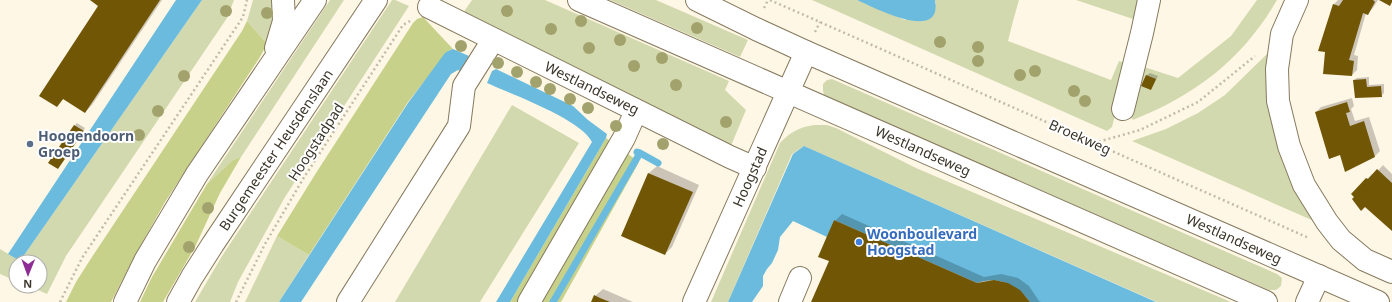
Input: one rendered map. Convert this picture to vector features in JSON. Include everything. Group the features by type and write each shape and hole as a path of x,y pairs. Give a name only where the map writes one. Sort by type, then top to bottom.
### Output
{"main road":[{"path":"271,66 284,21 283,0"},
{"path":"125,302 146,261 197,174 314,0"},
{"name":"Burgemeester Heusdenslaan","path":"178,302 213,244 376,0"},
{"name":"Westlandseweg","path":"579,0 1266,302"},
{"name":"Westlandseweg","path":"697,0 806,52 1378,302"},
{"path":"1123,109 1149,0"},
{"path":"1297,0 1282,34 1277,69 1278,101 1289,146 1304,185 1327,222 1341,240 1365,260 1392,272"},
{"name":"Westlandseweg","path":"429,7 636,111 755,168"},
{"path":"348,302 459,126 464,86 493,40"},
{"name":"Hoogstad","path":"694,302 806,52"},
{"path":"529,302 624,138 636,111"},
{"path":"1307,302 1318,276"},
{"path":"790,302 800,278"}],"path":[{"path":"60,302 82,258 243,17 247,0"},
{"name":"Broekweg","path":"770,0 1313,240"},
{"name":"Hoogstadpad","path":"236,302 265,244 303,180 398,32 403,25 429,7"},
{"path":"1094,143 1140,130 1198,102 1282,34"}],"green space":[{"path":"202,0 234,0 227,18 66,256 48,292 48,254 25,254"},
{"path":"253,0 275,0 273,23 267,44 247,21"},
{"path":"330,0 344,0 241,157 233,160 207,184"},
{"path":"392,0 409,6 285,197 238,282 230,302 195,302 222,256"},
{"path":"472,0 545,0 729,81 725,90 746,110 730,148 461,16"},
{"path":"610,0 656,0 748,40 740,57"},
{"path":"812,0 857,0 905,20 936,4 935,0 1019,0 1008,41 1111,80 1119,61 1128,64 1112,127 1107,131"},
{"path":"1076,0 1145,0 1136,20"},
{"path":"1257,0 1277,0 1264,21 1233,57 1216,73 1197,87 1156,110 1133,120 1129,113 1141,66 1178,78 1231,36"},
{"path":"423,17 453,49 448,51 408,102 309,255 277,236 413,23 417,19"},
{"path":"247,21 267,44 165,202 111,302 66,302 76,282 90,260 242,31"},
{"path":"1268,53 1270,113 1278,147 1294,185 1314,221 1132,141 1166,129 1198,113 1225,95"},
{"path":"832,79 1277,274 1282,278 1281,286 1276,290 1269,290 824,96 823,84 827,80"},
{"path":"512,105 579,143 480,302 395,302"},
{"path":"827,125 836,128 916,168 1231,302 1157,302 804,146 792,154 728,302 711,302 780,143 796,131 804,127"},
{"path":"606,138 639,162 561,302 510,302"},
{"path":"241,157 220,193 195,247 163,302 140,302 152,277 207,184 233,160"},
{"path":"277,236 309,255 279,302 245,302"},
{"path":"0,249 8,254 8,278 0,274"}],"water":[{"path":"176,0 202,0 25,254 8,254"},
{"path":"857,0 935,0 935,13 928,20 918,21 905,19 891,15"},
{"path":"453,49 469,56 460,71 458,70 451,74 301,302 279,302 408,103 445,53"},
{"path":"496,69 573,106 588,120 607,134 510,302 496,302 592,142 585,133 560,116 528,100 487,83 492,71"},
{"path":"804,146 1156,302 1030,302 1013,286 1006,283 992,280 977,283 834,220 827,237 793,221 780,237 778,250 772,263 763,276 763,286 752,302 728,302 793,154"}],"building":[{"path":"90,0 160,0 85,113 63,99 57,107 39,96 98,6"},
{"path":"1343,0 1373,0 1375,2 1368,15 1363,13 1349,60 1354,61 1352,76 1323,74 1325,52 1318,51 1333,4 1339,6"},
{"path":"1379,0 1392,0 1392,2 1390,6"},
{"path":"1146,75 1156,79 1151,90 1141,86"},
{"path":"1366,79 1367,87 1381,86 1382,97 1355,98 1353,80"},
{"path":"1347,102 1350,112 1346,113 1350,126 1364,121 1375,157 1345,172 1340,155 1329,159 1315,112"},
{"path":"74,125 84,131 58,169 48,163"},
{"path":"1377,169 1392,183 1392,231 1365,207 1361,211 1352,199 1354,197 1351,194"},
{"path":"648,173 693,192 665,255 621,236"},
{"path":"834,220 977,283 994,280 1008,283 1020,290 1030,302 811,302 829,261 818,257"},
{"path":"594,295 600,298 610,302 591,302"}],"waterway":[{"path":"553,302 640,153 637,152"},
{"path":"640,153 658,163"}],"place":[{"name":"Hoogendoorn Groep","path":"30,144"},
{"name":"Woonboulevard Hoogstad","path":"859,242"}]}
